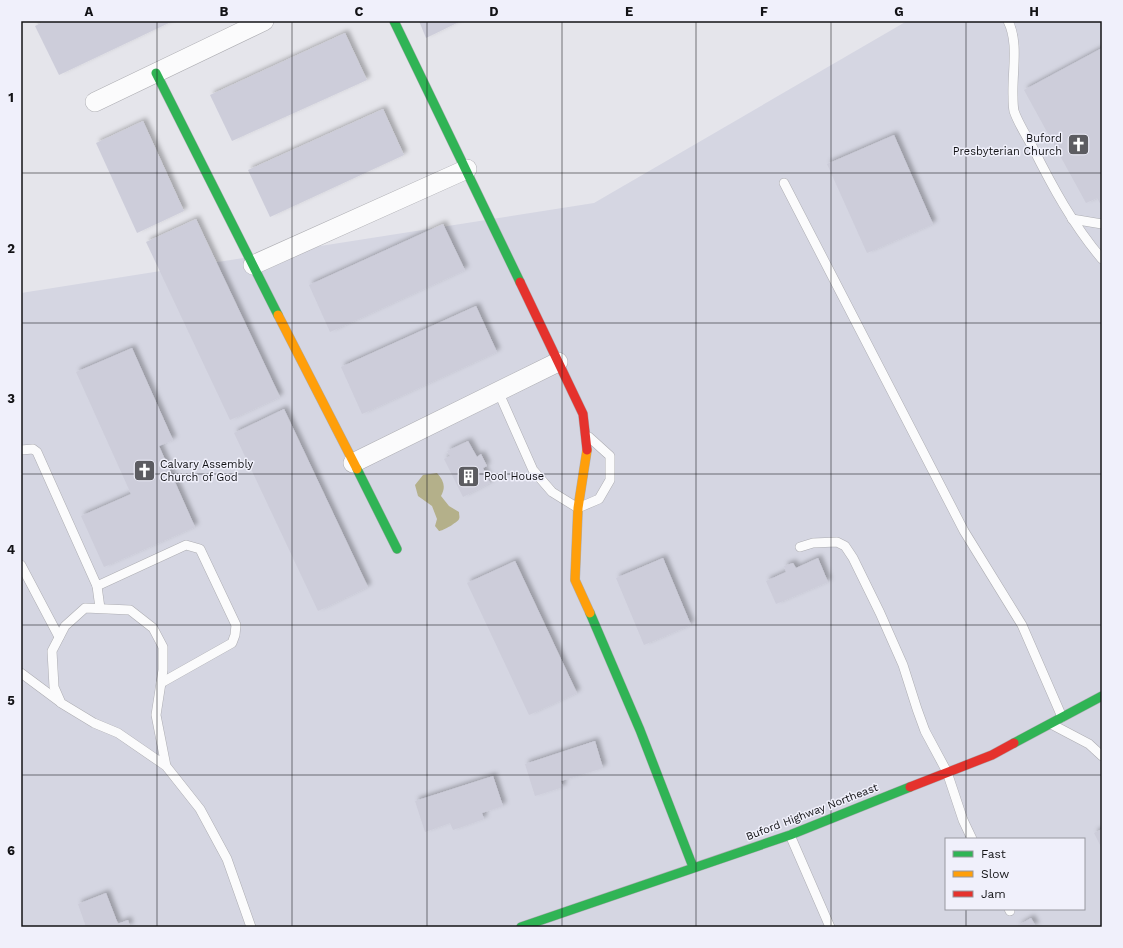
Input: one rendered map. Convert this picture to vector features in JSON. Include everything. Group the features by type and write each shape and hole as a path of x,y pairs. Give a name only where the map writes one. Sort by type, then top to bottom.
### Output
{"street":[{"path":"95,102 264,21"},
{"path":"394,21 467,169 583,414 587,451 578,508 575,580 640,730 693,867"},
{"path":"156,73 397,549"},
{"path":"253,265 467,169"},
{"path":"353,463 558,362"},
{"name":"Buford Highway Northeast","path":"522,927 693,867 790,835 992,755 1102,696"}],"lane":[{"path":"1008,21 1012,29 1014,53 1012,82 1014,110 1042,166 1082,236 1102,259"},
{"path":"784,183 964,531 1022,625 1062,718"},
{"path":"1072,219 1102,224"},
{"path":"498,391 533,470 552,492 578,508 599,499 610,480 610,456 585,433"},
{"path":"21,450 33,449 37,452 97,586 100,608"},
{"path":"800,548 813,542 837,542 845,546 880,613 903,665 926,731 947,772 963,820 972,838"},
{"path":"97,586 186,545 200,549 236,625 235,635 232,643 161,683"},
{"path":"21,565 59,637"},
{"path":"61,703 54,687 52,651 65,626 85,608 130,610 153,628 163,647 161,683 156,715 166,766"},
{"path":"21,672 61,703 94,723 118,733 166,766 200,809 207,821 227,859 251,927"},
{"path":"1050,724 1089,744 1102,756"},
{"path":"790,835 830,927"}],"shaded area":[{"path":"907,21 1102,21 1102,927 21,927 21,293 594,203"},
{"path":"437,473 444,484 441,496 449,506 459,512 458,520 444,530 439,531 435,526 437,519 432,506 418,496 415,485 423,475"}],"building":[{"path":"45,21 173,21 59,75 35,26"},
{"path":"419,21 461,21 426,38"},
{"path":"345,33 367,80 232,141 210,95"},
{"name":"Buford Presbyterian Church","path":"1102,48 1102,207 1097,198 1086,203 1024,90"},
{"path":"383,109 404,155 270,217 248,170"},
{"path":"143,121 184,211 137,233 96,143"},
{"path":"894,135 933,224 867,253 827,164"},
{"path":"196,219 280,397 230,420 146,242"},
{"path":"443,224 465,270 330,332 309,285"},
{"path":"476,306 497,352 362,414 341,367"},
{"name":"Calvary Assembly Church of God","path":"132,348 173,440 159,446 195,527 104,567 81,516 131,494 76,372"},
{"path":"284,409 368,587 318,611 234,433"},
{"name":"Pool House","path":"468,441 477,457 481,454 487,466 483,468 490,483 463,497 444,459 450,456 447,451"},
{"path":"663,558 691,625 644,645 616,578"},
{"path":"818,558 828,582 776,604 766,581 786,572 784,566 793,563 796,568"},
{"path":"515,561 577,693 529,715 467,583"},
{"path":"595,741 603,768 561,781 563,787 535,796 525,764"},
{"path":"493,776 503,806 482,813 484,819 453,830 450,823 425,832 415,801"},
{"path":"1102,829 1102,849 1094,833"},
{"path":"106,893 118,924 128,920 130,927 86,927 78,904"},
{"path":"1031,918 1036,927 1016,927"}],"traffic: fast":[{"path":"394,21 520,282"},
{"path":"156,73 278,315"},
{"path":"357,469 397,549"},
{"path":"590,613 640,730 693,867"},
{"path":"1014,743 1102,696"},
{"path":"521,927 790,835 910,787"}],"traffic: slow":[{"path":"278,315 357,469"},
{"path":"587,450 578,508 575,580 590,613"}],"traffic: jam":[{"path":"520,282 583,414 587,450"},
{"path":"910,787 992,755 1014,743"}],"place":[{"name":"Buford Presbyterian Church","path":"1078,144"},
{"name":"Calvary Assembly Church of God","path":"145,470"},
{"name":"Pool House","path":"469,476"}]}
